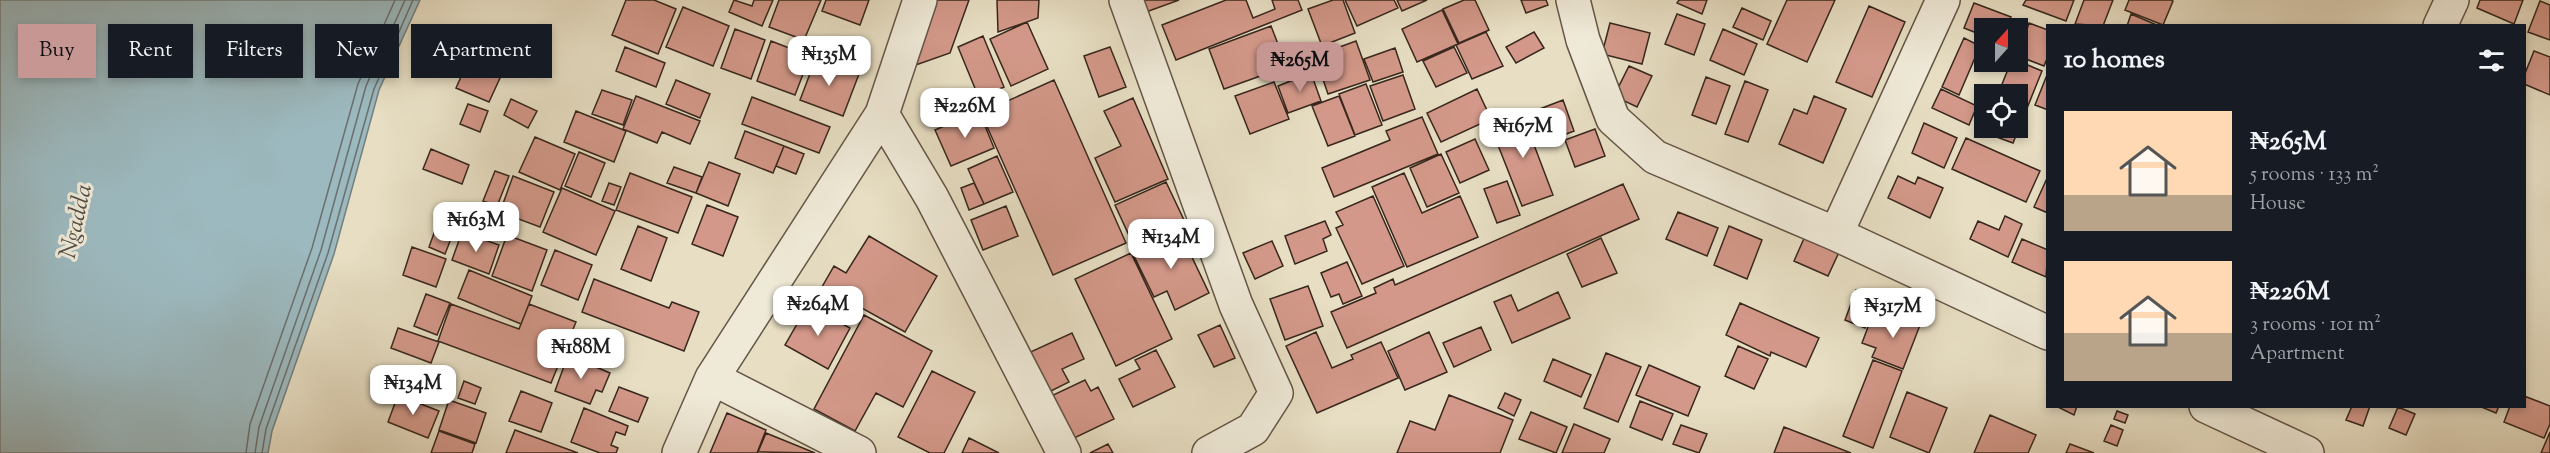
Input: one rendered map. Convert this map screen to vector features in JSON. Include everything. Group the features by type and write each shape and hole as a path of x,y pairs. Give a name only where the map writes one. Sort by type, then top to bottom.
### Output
{"street":[{"path":"679,453 712,378 882,114 920,0"},
{"path":"1126,0 1236,305 1276,393 1253,429 1209,453"},
{"path":"1573,0 1584,40 1613,119 1655,157 1836,234 2046,332"},
{"path":"1836,234 1943,0"},
{"path":"2441,24 2452,0"},
{"path":"882,114 932,198 1064,453"},
{"path":"712,378 859,453"},
{"path":"2215,408 2264,419 2307,453"}],"water":[{"name":"Ngadda","path":"0,0 420,0 399,46 399,24 315,24 315,78 384,78 379,90 334,254 272,431 268,453 0,453"}],"building":[{"path":"626,0 654,0 676,9 658,54 612,35"},
{"path":"734,0 752,6 754,0 773,0 762,26 729,12"},
{"path":"779,0 821,0 804,40 769,27"},
{"path":"826,0 869,0 860,25 822,11"},
{"path":"932,0 969,0 950,53 910,67"},
{"path":"997,0 1039,0 1038,18 998,32"},
{"path":"1141,0 1179,0 1146,12"},
{"path":"1226,0 1246,0 1253,18 1275,9 1272,0 1298,0 1302,10 1176,60 1162,25"},
{"path":"1333,0 1343,0 1355,33 1322,46 1308,9"},
{"path":"1345,0 1394,0 1398,8 1357,26"},
{"path":"1397,0 1427,0 1402,11"},
{"path":"1464,0 1475,0 1489,30 1459,43 1443,9"},
{"path":"1521,0 1546,0 1548,5 1526,13"},
{"path":"1679,0 1707,0 1702,14 1677,3"},
{"path":"1787,0 1835,0 1807,62 1767,44"},
{"path":"2026,0 2074,0 2066,21 2023,5"},
{"path":"2084,0 2113,0 2104,24 2075,24"},
{"path":"2129,0 2173,1 2163,24 2125,10"},
{"path":"2480,0 2523,0 2514,24 2477,8"},
{"path":"2540,1 2550,5 2550,40 2528,32"},
{"path":"1974,3 2011,17 1974,18 1974,32 1964,28"},
{"path":"1869,6 1905,22 1872,97 1836,82"},
{"path":"683,7 729,26 713,66 666,47"},
{"path":"1742,8 1771,21 1763,40 1733,27"},
{"path":"1442,10 1458,44 1417,62 1402,29"},
{"path":"1677,14 1705,24 1694,55 1665,44"},
{"path":"2131,14 2154,24 2128,24"},
{"path":"1027,22 1048,69 1011,86 990,39"},
{"path":"1610,23 1650,33 1642,64 1602,54"},
{"path":"2029,23 2046,29 2044,66 2028,60"},
{"path":"1271,26 1283,57 1262,64 1266,74 1224,89 1209,49"},
{"path":"735,29 765,40 751,79 721,68"},
{"path":"1723,29 1757,44 1744,75 1710,60"},
{"path":"1486,32 1503,66 1472,79 1456,45"},
{"path":"1534,32 1544,48 1516,63 1506,47"},
{"path":"983,36 1004,87 979,98 958,47"},
{"path":"1964,38 1974,43 1974,60 1959,95 1942,87"},
{"path":"771,41 810,56 795,95 757,81"},
{"path":"1356,41 1370,80 1328,94 1315,56"},
{"path":"625,47 665,63 656,87 616,71"},
{"path":"1110,47 1126,87 1099,97 1084,56"},
{"path":"1454,47 1467,73 1436,87 1423,61"},
{"path":"1395,48 1403,72 1373,82 1364,59"},
{"path":"2534,51 2550,57 2550,95 2526,85 2526,71"},
{"path":"816,58 859,74 843,116 800,100"},
{"path":"2028,65 2042,71 2028,106 2028,84 2002,84 2007,72 2028,72"},
{"path":"1629,66 1652,76 1637,107 1614,96"},
{"path":"1311,73 1321,101 1288,113 1278,86"},
{"path":"1403,75 1415,109 1383,121 1370,86"},
{"path":"1706,77 1730,86 1716,124 1692,115"},
{"path":"460,78 500,78 489,102 456,88"},
{"path":"2046,78 2046,109 2035,105"},
{"path":"676,80 710,94 700,118 666,104"},
{"path":"1054,80 1126,243 1053,275 981,113"},
{"path":"1745,81 1768,90 1748,142 1725,134"},
{"path":"1274,82 1289,119 1250,134 1235,96"},
{"path":"1366,84 1382,125 1355,135 1339,94"},
{"path":"1477,89 1491,119 1441,142 1427,113"},
{"path":"1941,89 1974,105 1974,113 1969,125 1932,108"},
{"path":"602,90 632,100 623,125 592,114"},
{"path":"636,96 700,121 690,144 662,132 657,143 623,129"},
{"path":"1339,96 1355,136 1328,146 1312,106"},
{"path":"1814,96 1846,109 1823,163 1779,144 1794,109 1807,114"},
{"path":"752,97 830,127 819,153 742,124"},
{"path":"1133,98 1168,179 1115,202 1095,158 1121,146 1104,111"},
{"path":"511,99 537,111 528,128 504,115"},
{"path":"1563,100 1574,131 1548,141 1537,110"},
{"path":"468,104 488,111 480,132 460,124"},
{"path":"576,111 626,131 614,162 564,142"},
{"path":"979,111 994,148 951,166 935,130"},
{"path":"1535,114 1542,132 1531,137 1553,195 1522,206 1492,130"},
{"path":"1422,117 1438,154 1334,197 1322,168 1390,140 1386,131"},
{"path":"1924,123 1957,138 1944,168 1912,153"},
{"path":"1595,129 1605,156 1575,167 1565,140"},
{"path":"745,131 784,146 773,173 735,158"},
{"path":"535,137 575,154 560,190 519,172"},
{"path":"1966,138 2040,171 2026,202 1952,169"},
{"path":"1999,138 2015,138 2013,143"},
{"path":"1475,139 1489,170 1460,183 1446,152"},
{"path":"784,146 804,154 796,174 776,166"},
{"path":"431,149 469,165 462,184 423,169"},
{"path":"579,152 605,163 591,197 565,186"},
{"path":"1441,154 1459,193 1427,207 1410,168"},
{"path":"997,156 1013,192 984,204 968,169"},
{"path":"709,162 740,174 728,206 696,193"},
{"path":"674,167 702,177 696,193 667,183"},
{"path":"495,171 509,176 497,206 483,201"},
{"path":"630,173 692,197 678,233 616,210"},
{"path":"1404,173 1422,213 1460,196 1478,237 1407,267 1372,187"},
{"path":"513,176 554,192 540,227 500,212"},
{"path":"1898,176 1915,184 1918,177 1943,188 1930,218 1888,198"},
{"path":"2046,180 2046,212 2034,207"},
{"path":"1507,181 1520,215 1497,223 1484,189"},
{"path":"1166,182 1184,220 1133,244 1115,205"},
{"path":"609,183 621,187 614,205 602,201"},
{"path":"974,183 984,204 969,210 961,188"},
{"path":"1623,184 1639,219 1347,348 1331,312 1376,293 1374,288 1393,279 1395,285"},
{"path":"562,188 615,211 596,255 543,232"},
{"path":"1373,196 1404,266 1362,284 1336,228 1343,225 1336,212"},
{"path":"707,205 738,217 723,256 692,244"},
{"path":"1006,206 1018,236 983,250 971,220"},
{"path":"1678,212 1718,228 1707,256 1666,239"},
{"path":"441,214 458,221 445,254 429,247"},
{"path":"2005,216 2022,224 2008,257 1970,239 1978,221 1999,230"},
{"path":"1325,221 1331,235 1323,239 1327,251 1295,264 1285,236"},
{"path":"638,226 667,238 651,281 621,269"},
{"path":"1729,226 1762,240 1747,279 1714,265"},
{"path":"1179,230 1209,293 1175,310 1167,291 1154,297 1132,252"},
{"path":"462,232 499,245 489,274 452,260"},
{"path":"1806,234 1840,250 1828,276 1794,261"},
{"path":"507,235 547,250 532,291 492,276"},
{"path":"869,236 937,276 905,332 860,307 853,321 815,299 834,266 846,273"},
{"path":"1601,238 1617,273 1582,287 1567,254"},
{"path":"2022,239 2046,249 2046,277 2012,262"},
{"path":"1272,241 1283,266 1255,279 1243,253"},
{"path":"412,247 446,259 436,287 403,275"},
{"path":"555,250 592,265 578,300 541,285"},
{"path":"1131,253 1172,339 1116,366 1075,279"},
{"path":"1347,262 1362,296 1343,304 1339,294 1331,297 1321,273"},
{"path":"469,270 532,296 521,324 458,298"},
{"path":"594,279 669,308 672,302 699,312 684,351 582,312"},
{"path":"1308,286 1323,326 1285,340 1270,299"},
{"path":"1856,290 1877,298 1865,328 1845,320"},
{"path":"1558,292 1570,318 1512,343 1494,302 1511,295 1518,311"},
{"path":"426,294 450,303 437,335 414,326"},
{"path":"1740,303 1819,338 1806,367 1771,352 1770,356 1726,335"},
{"path":"451,304 519,329 529,304 576,322 551,383 438,341"},
{"path":"808,305 850,328 828,369 785,345"},
{"path":"1900,311 1922,320 1903,369 1872,357 1876,348 1862,343 1871,319 1894,328"},
{"path":"864,315 932,351 903,407 876,393 855,431 814,409"},
{"path":"1220,325 1235,358 1214,367 1198,335"},
{"path":"1481,327 1491,350 1454,367 1443,343"},
{"path":"398,328 439,342 431,363 391,348"},
{"path":"1316,332 1332,368 1353,359 1351,355 1381,342 1398,378 1317,413 1286,346"},
{"path":"1429,332 1447,372 1405,390 1388,351"},
{"path":"1072,333 1084,359 1062,369 1069,382 1045,394 1026,354"},
{"path":"1738,346 1768,359 1754,389 1725,376"},
{"path":"1156,350 1175,387 1133,407 1119,379 1140,369 1135,360"},
{"path":"1606,353 1641,367 1618,422 1584,408"},
{"path":"568,355 610,373 602,392 596,390 590,404 555,391"},
{"path":"1553,359 1591,375 1581,397 1544,381"},
{"path":"1873,360 1902,371 1873,448 1843,436"},
{"path":"1649,365 1700,387 1688,416 1636,395"},
{"path":"932,371 975,392 944,453 930,453 898,437"},
{"path":"1085,380 1091,391 1098,387 1114,419 1070,440 1049,397"},
{"path":"464,381 481,388 475,404 458,398"},
{"path":"619,387 648,398 638,422 609,411"},
{"path":"521,391 552,403 541,432 509,421"},
{"path":"1907,392 1947,408 1929,453 1890,437"},
{"path":"1505,393 1521,400 1514,416 1498,408"},
{"path":"398,395 439,411 428,438 388,422"},
{"path":"1449,395 1513,420 1500,453 1397,453 1410,421 1435,430"},
{"path":"2526,397 2550,406 2550,424 2544,438 2504,422 2509,408 2526,408"},
{"path":"449,400 486,413 476,443 439,430"},
{"path":"1640,401 1673,414 1662,440 1630,427"},
{"path":"584,408 628,426 625,435 616,432 611,445 618,448 616,453 600,453 571,442"},
{"path":"2060,408 2076,408 2074,415"},
{"path":"2351,408 2369,408 2363,426 2346,420"},
{"path":"2398,408 2415,414 2406,435 2389,428"},
{"path":"2484,408 2498,408 2496,413"},
{"path":"2117,411 2128,415 2125,423 2114,419"},
{"path":"1531,412 1567,427 1556,453 1519,439"},
{"path":"727,413 766,430 757,453 710,453"},
{"path":"1990,415 2036,435 2028,453 1974,453"},
{"path":"1574,424 1610,439 1604,453 1562,453"},
{"path":"1681,425 1707,434 1699,453 1673,444"},
{"path":"2111,425 2123,430 2117,446 2104,441"},
{"path":"1784,427 1851,453 1774,453"},
{"path":"515,430 578,453 506,453"},
{"path":"439,431 475,444 472,453 431,453"},
{"path":"2550,432 2550,453 2541,453"},
{"path":"766,433 815,453 758,452"},
{"path":"969,438 999,453 962,453"},
{"path":"1108,444 1113,453 1090,453"},
{"path":"2070,444 2094,453 2066,453"}]}
